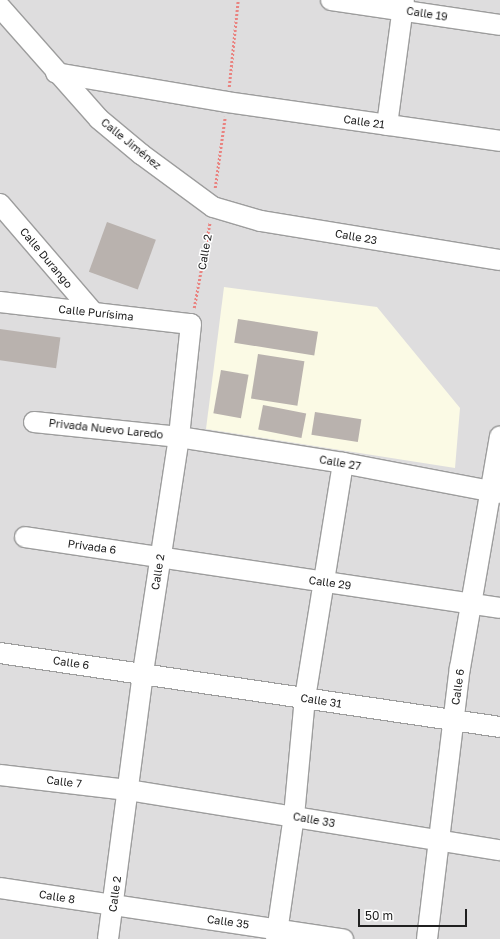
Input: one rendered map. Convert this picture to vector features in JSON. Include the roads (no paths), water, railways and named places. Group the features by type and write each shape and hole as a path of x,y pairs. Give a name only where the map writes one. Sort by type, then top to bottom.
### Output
{"street":[{"name":"Calle 19","path":"331,0 403,5 500,25"},
{"path":"387,125 403,5"},
{"name":"Calle Jiménez","path":"0,8 56,73 105,124 141,154 213,207"},
{"name":"Calle 21","path":"56,73 227,102 500,141"},
{"name":"Calle Durango","path":"0,204 93,312"},
{"name":"Calle 23","path":"213,207 261,221 500,260"},
{"name":"Calle Purísima","path":"0,302 191,324"},
{"name":"Calle 2","path":"108,939 143,673 179,437 191,324"},
{"name":"Privada Nuevo Laredo","path":"34,422 179,437"},
{"name":"Calle 6","path":"427,939 453,721 470,603 496,493 500,436"},
{"name":"Calle 27","path":"179,437 343,463 496,493"},
{"path":"276,934 294,816 305,698 343,463"},
{"name":"Privada 6","path":"25,537 160,557"},
{"name":"Calle 29","path":"160,557 500,608"},
{"name":"Calle 6","path":"0,653 143,673"},
{"name":"Calle 31","path":"143,673 500,727"},
{"name":"Calle 7","path":"0,775 128,790"},
{"name":"Calle 33","path":"128,790 500,850"},
{"name":"Calle 8","path":"0,888 113,906"},
{"name":"Calle 35","path":"113,906 276,934 343,939"}]}
